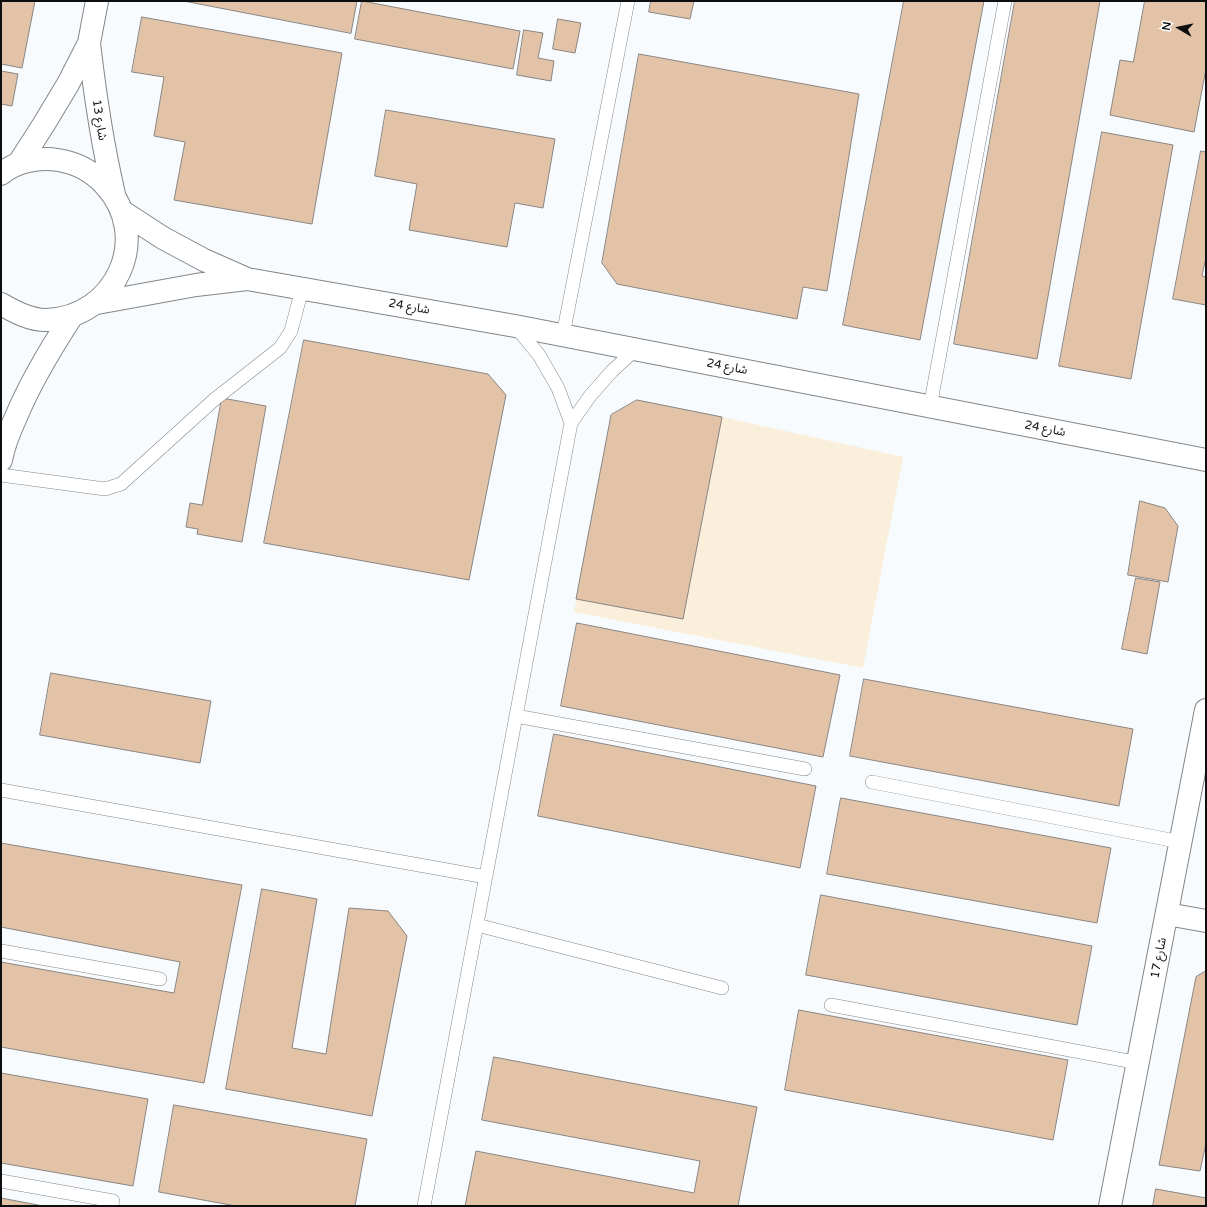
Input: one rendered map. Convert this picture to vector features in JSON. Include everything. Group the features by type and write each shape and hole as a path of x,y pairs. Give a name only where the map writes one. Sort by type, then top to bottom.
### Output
{"street":[{"name":"شارع 13","path":"7,169 64,91 89,43 97,1"},
{"name":"شارع 13","path":"89,43 100,132 127,237 124,262 113,284 96,303"},
{"name":"شارع 24","path":"7,169 46,158 72,163 96,175 118,204 163,238 247,279 563,335 1206,460"},
{"name":"شارع 24","path":"96,303 182,287 247,279"},
{"path":"1,304 19,315 46,320 72,316 96,303"},
{"path":"2,453 23,400 46,357 72,316"},
{"path":"1,423 2,453"},
{"name":"شارع 17","path":"1110,1206 1139,1063 1206,710"},
{"path":"1167,914 1206,921"}],"lane":[{"path":"563,335 628,1"},
{"path":"930,407 1005,1"},
{"path":"1,475 105,489 121,484 215,399 280,348 291,331 302,289"},
{"path":"514,326 539,355 558,388 571,423"},
{"path":"424,1206 571,423 594,391 612,371 636,349"},
{"path":"516,716 805,769"},
{"path":"872,782 1181,842"},
{"path":"1,790 486,877"},
{"path":"477,925 722,988"},
{"path":"1,951 160,979"},
{"path":"831,1005 1139,1063"},
{"path":"1,1181 113,1201"}],"shaded area":[{"path":"637,400 903,457 863,668 574,612 611,415"}],"building":[{"path":"1,1 35,1 22,68 1,64"},
{"path":"184,1 357,1 351,33"},
{"path":"362,1 520,31 513,69 355,39"},
{"path":"651,1 694,1 690,19 649,12"},
{"path":"904,1 984,1 920,340 843,325"},
{"path":"1015,1 1100,1 1037,359 954,344"},
{"path":"1145,1 1206,1 1206,69 1194,132 1110,115 1120,60 1133,62"},
{"path":"142,17 342,53 312,224 174,200 185,142 154,136 164,77 132,72"},
{"path":"558,19 581,23 575,53 553,49"},
{"path":"524,30 543,33 538,58 554,61 551,81 517,75"},
{"path":"639,54 859,94 827,291 803,287 797,319 617,284 602,263"},
{"path":"1,71 18,74 12,106 1,104"},
{"path":"386,110 555,139 543,208 515,203 507,247 409,230 417,184 375,176"},
{"path":"1102,132 1173,145 1131,379 1059,366"},
{"path":"1201,151 1206,152 1206,257 1202,276 1206,277 1206,305 1173,299"},
{"path":"304,340 488,374 506,395 469,580 264,543"},
{"path":"222,398 266,406 242,542 197,534 198,529 186,527 190,503 202,505"},
{"path":"637,400 722,417 683,619 576,599 611,415"},
{"path":"1140,501 1165,508 1178,526 1168,582 1128,575"},
{"path":"1136,578 1160,582 1147,654 1122,649"},
{"path":"577,623 840,675 823,757 561,706"},
{"path":"51,673 211,701 200,763 40,735"},
{"path":"864,679 1133,729 1119,806 850,756"},
{"path":"554,734 816,786 800,868 538,816"},
{"path":"841,798 1111,848 1097,923 827,874"},
{"path":"1,843 242,885 204,1083 1,1047 1,962 174,993 180,962 1,927"},
{"path":"262,889 317,899 292,1048 326,1054 349,908 388,911 407,936 372,1116 226,1089"},
{"path":"821,895 1092,946 1077,1025 806,975"},
{"path":"1206,971 1206,1143 1200,1171 1159,1165 1196,977"},
{"path":"799,1010 1068,1060 1053,1140 785,1090"},
{"path":"494,1057 757,1107 738,1206 465,1206 476,1151 694,1193 700,1161 482,1120"},
{"path":"1,1073 148,1099 133,1186 1,1163"},
{"path":"174,1105 367,1139 355,1206 236,1206 159,1192"},
{"path":"1156,1189 1206,1198 1206,1206 1153,1206"},
{"path":"1,1198 43,1206 1,1206"}]}
